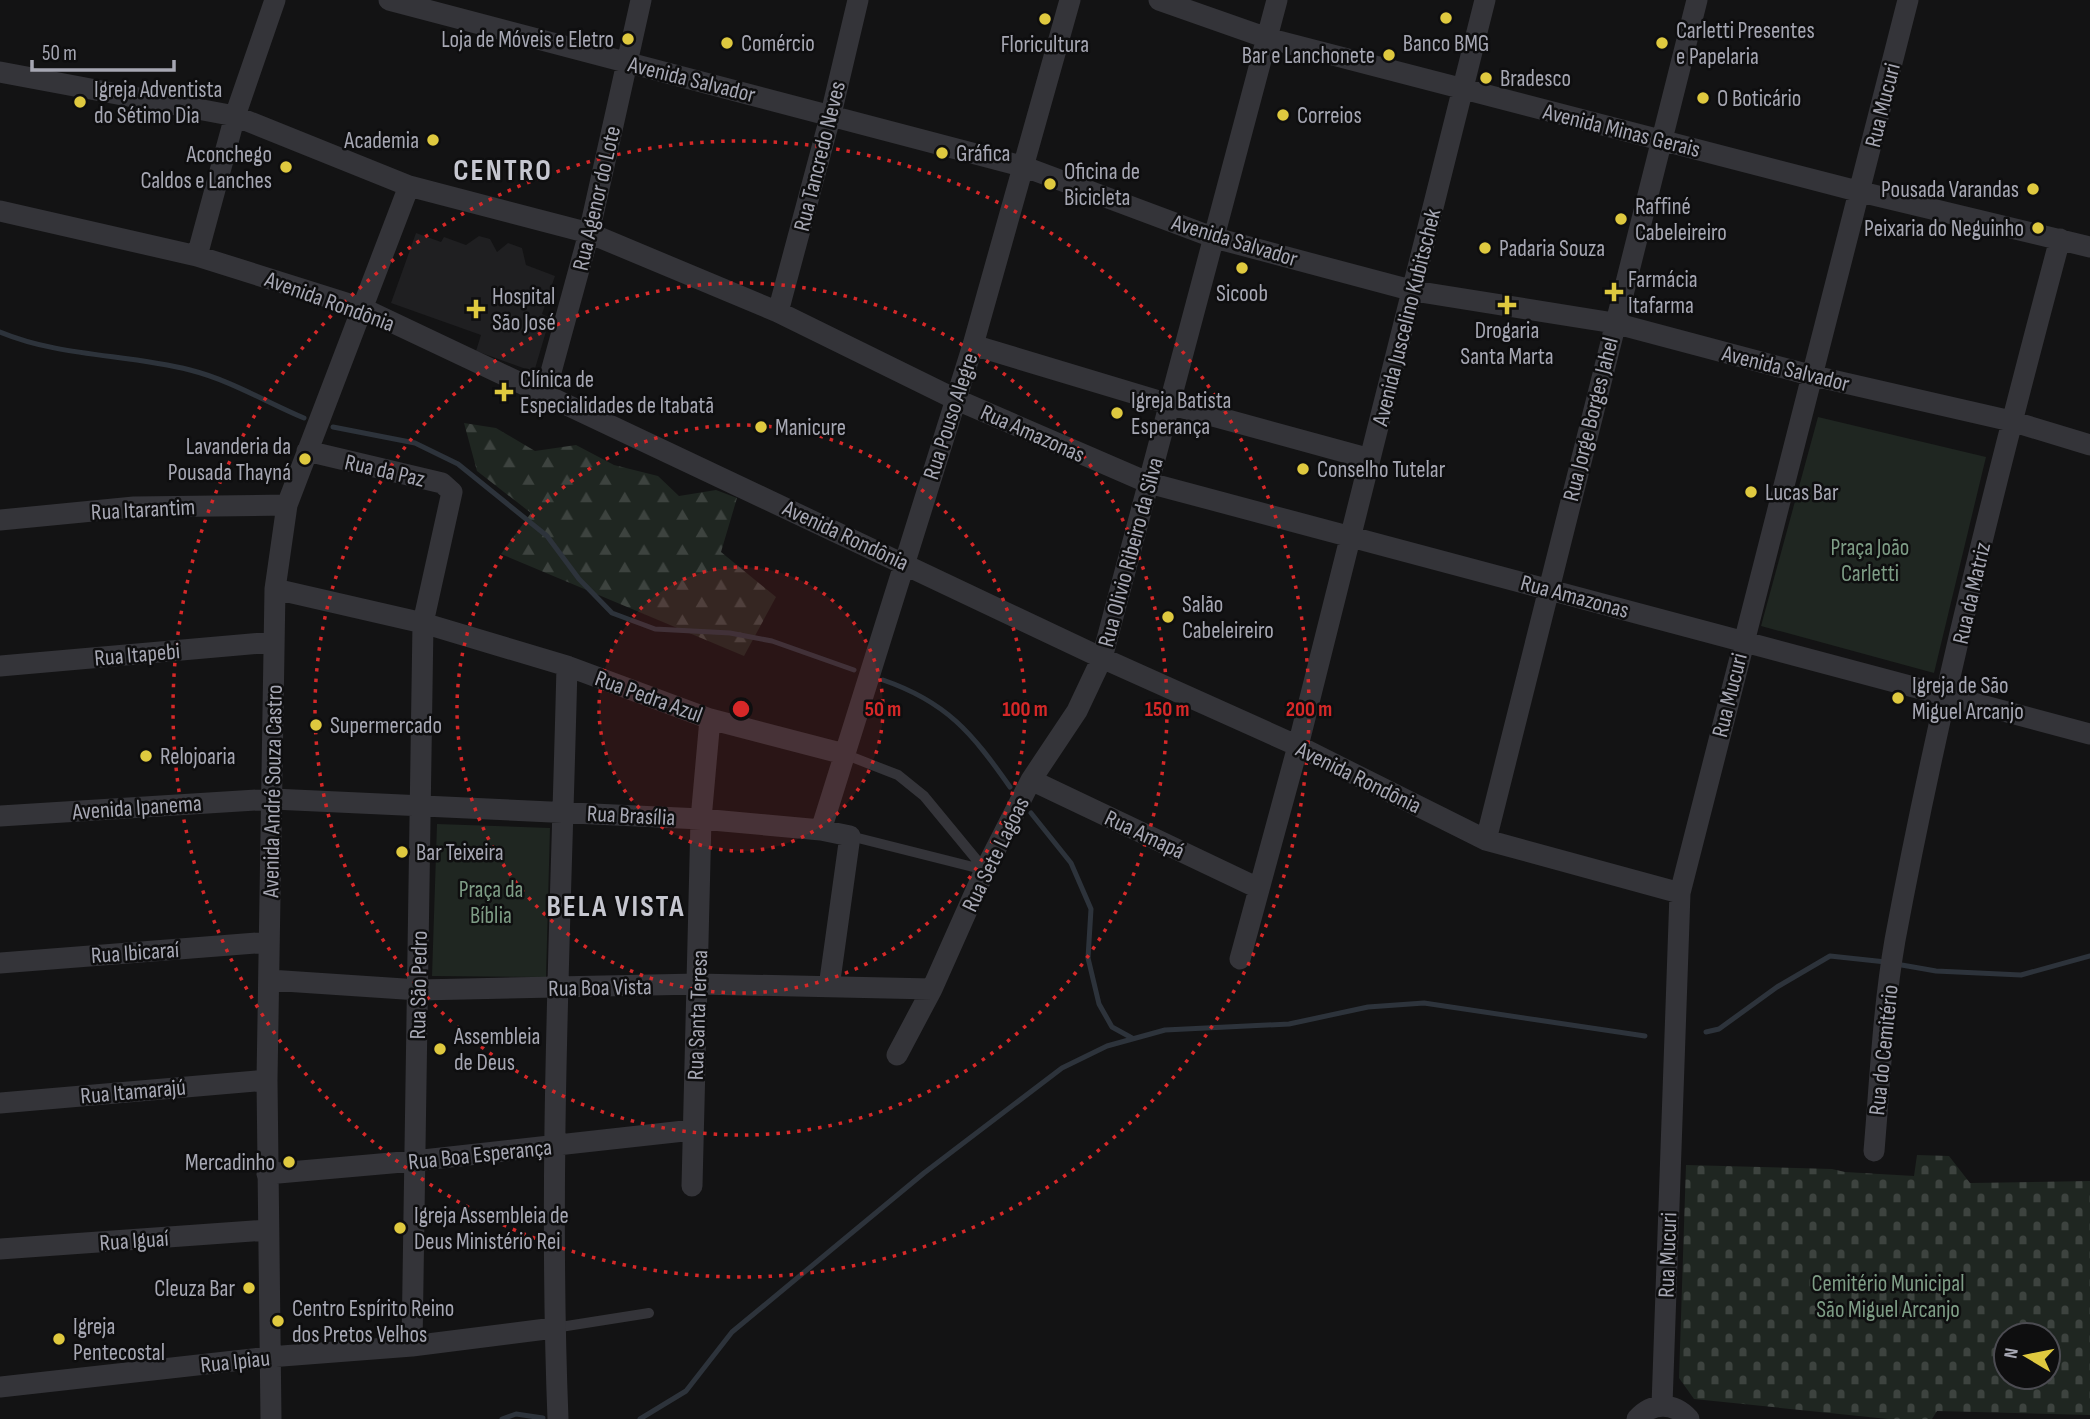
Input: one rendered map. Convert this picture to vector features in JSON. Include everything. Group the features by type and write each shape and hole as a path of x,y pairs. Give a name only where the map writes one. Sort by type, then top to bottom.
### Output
{"street":[{"path":"197,256 235,116 275,0"},
{"name":"Avenida Salvador","path":"389,0 1025,167 1215,238 1414,291 1614,323 1810,375 2011,421 2090,445"},
{"name":"Rua Agenor do Lote","path":"545,394 589,233 641,0"},
{"name":"Rua Tancredo Neves","path":"778,312 831,114 858,0"},
{"name":"Rua Pouso Alegre","path":"821,830 973,345 1070,0"},
{"name":"Avenida Minas Gerais","path":"1159,0 1267,38 1861,192 2090,247"},
{"name":"Rua Olivio Ribeiro da Silva","path":"1102,658 1278,0"},
{"name":"Avenida Juscelino Kubitschek","path":"1240,959 1298,746 1485,0"},
{"name":"Rua Jorge Borges Jahel","path":"1486,840 1697,0"},
{"name":"Rua Mucuri","path":"1662,1405 1680,893 1810,375 1861,192 1908,0"},
{"name":"Rua Amazonas","path":"0,72 235,116 409,186 589,233 778,312 955,399 1149,484 2090,734"},
{"name":"Avenida André Souza Castro","path":"271,1419 267,1080 275,589 287,505 409,186"},
{"name":"Avenida Rondônia","path":"0,211 197,256 362,308 1102,658 1298,746 1486,840 1680,893"},
{"name":"Rua da Matriz","path":"1894,950 1947,696 2011,421 2060,239"},
{"path":"973,345 1170,404 1370,459"},
{"name":"Rua da Paz","path":"307,452 442,483 452,492 423,622"},
{"name":"Rua Itarantim","path":"0,520 134,507 287,505"},
{"name":"Rua Pedra Azul","path":"275,589 423,622 567,666 710,719 844,754"},
{"name":"Rua São Pedro","path":"412,1346 423,622"},
{"name":"Rua Itapebi","path":"0,666 274,642"},
{"name":"Rua Sete Lagoas","path":"897,1055 932,989 985,870 1031,780 1077,711 1102,658"},
{"path":"558,1419 554,1328 556,1147 567,666"},
{"name":"Rua Santa Teresa","path":"692,1186 701,819 710,719"},
{"name":"Rua Amapá","path":"1031,780 1258,888"},
{"name":"Rua Brasília","path":"273,799 701,819 821,830 850,836"},
{"name":"Avenida Ipanema","path":"0,816 273,799"},
{"path":"829,988 850,836"},
{"name":"Rua Ibicaraí","path":"0,963 269,942"},
{"name":"Rua do Cemitério","path":"1874,1151 1894,950"},
{"name":"Rua Boa Vista","path":"269,980 419,990 698,984 932,989"},
{"name":"Rua Itamarajú","path":"0,1103 267,1080"},
{"name":"Rua Boa Esperança","path":"267,1174 556,1147 693,1130"},
{"name":"Rua Iguaí","path":"0,1249 267,1230"},
{"name":"Rua Ipiau","path":"0,1387 269,1357 412,1346 554,1328"},
{"path":"1637,1419 1652,1408 1662,1405 1674,1407 1689,1419"}],"lane":[{"name":"Rua Pedra Azul","path":"844,754 898,775 924,796 985,870"},
{"name":"Rua Brasília","path":"850,836 985,870"},
{"path":"554,1328 649,1313"}],"shaded area":[{"name":"Hospital São José","path":"416,233 441,242 444,237 466,245 479,236 490,239 497,252 508,243 522,248 526,265 555,276 542,314 550,318 534,372 476,351 481,335 391,303"}],"green space":[{"name":"Praça João Carletti","path":"1818,417 1986,457 1934,673 1761,626"},
{"path":"464,423 496,428 535,451 576,445 614,465 658,476 679,496 716,490 737,498 721,552 776,597 744,656 501,554 531,513 477,471"},
{"name":"Praça da Bíblia","path":"437,824 550,828 546,977 432,976"},
{"name":"Cemitério Municipal São Miguel Arcanjo","path":"1917,1155 1949,1156 1970,1183 2090,1181 2090,1415 1937,1411 1932,1419 1888,1419 1694,1399 1679,1378 1686,1165 1832,1169 1914,1176"}],"waterway":[{"path":"0,332 70,351 166,365 205,374 304,418"},
{"path":"333,427 415,443 458,464 547,536 579,579 612,613 655,629 730,633 772,641 854,670"},
{"path":"883,680 924,698 941,709 970,735 1010,787"},
{"path":"1031,813 1071,863 1091,909 1088,958 1099,1004 1112,1027 1132,1038"},
{"path":"1706,1032 1719,1029 1777,987 1830,956 1886,962"},
{"path":"1896,964 1936,971 2021,975 2090,956"},
{"path":"640,1419 686,1391 732,1332 924,1173 1062,1068 1107,1046 1165,1030 1289,1024 1368,1007 1424,1003 1645,1036"},
{"path":"502,1419 516,1414 543,1418"}],"place":[{"name":"Banco BMG","path":"1446,18"},
{"name":"Floricultura","path":"1045,19"},
{"name":"Loja de Móveis e Eletro","path":"628,39"},
{"name":"Comércio","path":"727,43"},
{"name":"Carletti Presentes e Papelaria","path":"1662,43"},
{"name":"Bar e Lanchonete","path":"1389,55"},
{"name":"Bradesco","path":"1486,78"},
{"name":"O Boticário","path":"1703,98"},
{"name":"Igreja Adventista do Sétimo Dia","path":"80,102"},
{"name":"Correios","path":"1283,115"},
{"name":"Academia","path":"433,140"},
{"name":"Gráfica","path":"942,153"},
{"name":"Aconchego Caldos e Lanches","path":"286,167"},
{"name":"Oficina de Bicicleta","path":"1050,184"},
{"name":"Pousada Varandas","path":"2033,189"},
{"name":"Raffiné Cabeleireiro","path":"1621,219"},
{"name":"Peixaria do Neguinho","path":"2038,228"},
{"name":"Padaria Souza","path":"1485,248"},
{"name":"Sicoob","path":"1242,268"},
{"name":"Farmácia Itafarma","path":"1614,292"},
{"name":"Drogaria Santa Marta","path":"1507,305"},
{"name":"Hospital São José","path":"476,309"},
{"name":"Clínica de Especialidades de Itabatã","path":"504,392"},
{"name":"Igreja Batista Esperança","path":"1117,413"},
{"name":"Manicure","path":"761,427"},
{"name":"Lavanderia da Pousada Thayná","path":"305,459"},
{"name":"Conselho Tutelar","path":"1303,469"},
{"name":"Lucas Bar","path":"1751,492"},
{"name":"Salão Cabeleireiro","path":"1168,617"},
{"name":"Igreja de São Miguel Arcanjo","path":"1898,698"},
{"name":"Supermercado","path":"316,725"},
{"name":"Relojoaria","path":"146,756"},
{"name":"Bar Teixeira","path":"402,852"},
{"name":"Assembleia de Deus","path":"440,1049"},
{"name":"Mercadinho","path":"289,1162"},
{"name":"Igreja Assembleia de Deus Ministério Rei","path":"400,1228"},
{"name":"Cleuza Bar","path":"249,1288"},
{"name":"Centro Espírito Reino dos Pretos Velhos","path":"278,1321"},
{"name":"Igreja Pentecostal","path":"59,1339"}],"district":[{"name":"CENTRO","path":"503,170"},
{"name":"BELA VISTA","path":"616,906"}]}
